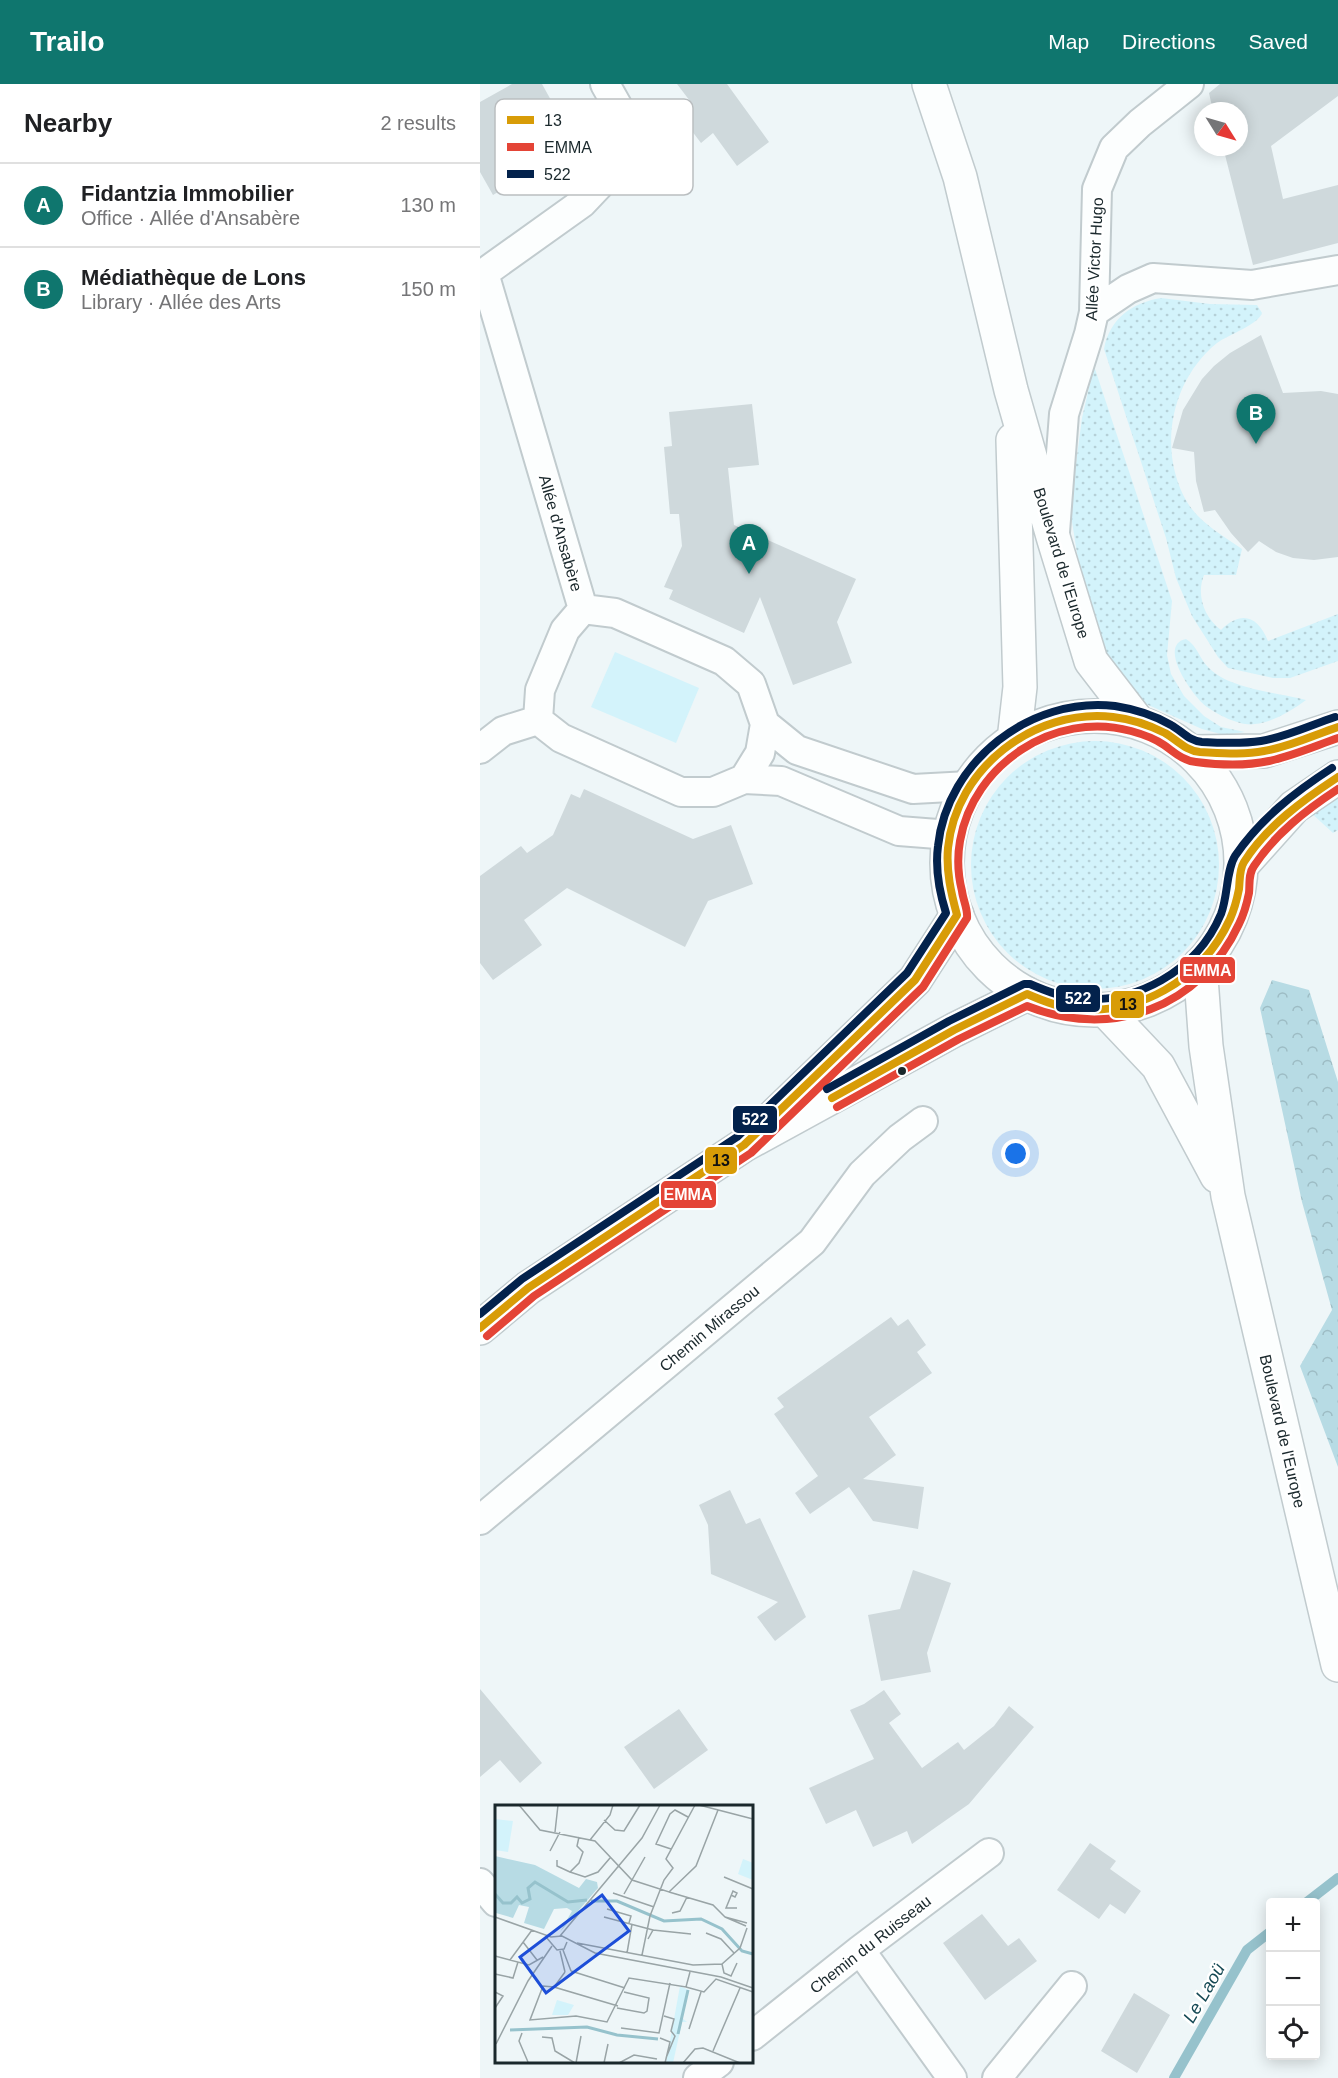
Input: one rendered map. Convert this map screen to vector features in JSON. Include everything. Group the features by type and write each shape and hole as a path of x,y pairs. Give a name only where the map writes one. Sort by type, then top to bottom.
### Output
{"main road":[{"name":"Boulevard de l'Europe","path":"929,84 960,177 1011,390 1091,661 1138,722"},
{"name":"Boulevard de l'Europe","path":"1011,390 1020,687 1014,740"},
{"path":"1106,716 1138,722 1167,734 1193,753 1220,785 1236,823 1242,865 1238,892 1230,918 1217,943 1200,964 1180,982 1157,996 1132,1005 1105,1010 1060,1006 1027,994 1004,980 984,961 968,939 949,889 947,862 950,836 957,810 969,786 989,760 1014,740 1043,725 1074,717 1106,716"},
{"path":"1193,753 1264,751 1338,727"},
{"path":"1242,865 1294,807 1338,777"},
{"path":"744,1145 915,980 957,915"},
{"name":"Boulevard de l'Europe","path":"1200,964 1206,1046 1228,1196 1338,1665"},
{"path":"480,1328 528,1288 744,1145 954,1030 1027,994"},
{"name":"Boulevard de l'Europe","path":"1105,1010 1158,1066 1228,1196"}],"street":[{"path":"605,84 613,99"},
{"name":"Allée Victor Hugo","path":"1054,540 1064,414 1094,312 1097,189 1114,148 1140,123 1190,84"},
{"path":"482,275 582,203 590,195"},
{"path":"1094,312 1128,289 1153,278 1252,285 1338,270"},
{"name":"Allée d'Ansabère","path":"482,275 583,609 615,614 724,661 751,684 765,724"},
{"path":"538,720 540,690 565,630 583,609"},
{"path":"480,749 503,731 538,720"},
{"path":"538,720 561,738 681,792 713,792 744,779 781,781 899,831 950,836"},
{"path":"744,779 760,753 765,724 797,750 913,789 969,786"},
{"name":"Chemin Mirassou","path":"480,1520 812,1242 862,1174 900,1138 923,1121"},
{"name":"Chemin du Ruisseau","path":"753,2035 860,1950 989,1853"},
{"path":"480,1883 495,1901"},
{"path":"860,1950 952,2078"},
{"path":"997,2078 1072,1986"},
{"path":"698,2078 717,2063"}],"shaded area":[{"path":"1161,298 1210,304 1257,305 1262,313 1249,325 1217,343 1201,358 1179,396 1174,417 1171,439 1173,460 1178,482 1187,502 1219,534 1242,549 1236,575 1204,575 1201,598 1206,612 1221,630 1242,618 1254,621 1268,641 1338,614 1338,661 1290,678 1273,678 1228,668 1218,657 1192,616 1176,578 1166,538 1104,349 1111,329 1124,314 1150,300"},
{"path":"1094,366 1172,601 1167,655 1171,674 1184,696 1204,716 1221,727 1245,732 1224,735 1202,729 1146,704 1128,690 1096,638 1079,566 1070,509 1082,418"},
{"path":"1186,639 1209,668 1229,681 1241,686 1306,700 1282,715 1262,723 1244,724 1224,717 1201,702 1180,672 1175,651 1178,643"},
{"path":"615,652 699,688 676,743 591,707"},
{"path":"1095,741 1131,746 1164,762 1183,777 1198,796 1214,829 1219,865 1214,901 1198,934 1183,953 1164,968 1131,984 1095,989 1059,984 1026,968 1007,953 992,934 976,901 971,865 976,829 992,796 1007,777 1026,762 1059,746"},
{"path":"1338,792 1338,830 1333,833 1309,811"}],"green space":[{"path":"1272,980 1309,990 1338,1082 1338,1467 1300,1366 1332,1310 1302,1202 1260,1008"}],"building":[{"path":"512,84 542,84 550,99 495,99 495,194 493,195 480,172 480,102"},
{"path":"677,84 727,84 769,142 737,166 713,133 701,143 693,132 693,99 688,99"},
{"path":"1220,84 1338,84 1338,96 1271,146 1283,199 1338,185 1338,243 1253,265 1225,156 1248,156 1248,102 1211,102 1209,93"},
{"path":"1261,335 1283,393 1321,391 1338,394 1338,557 1314,560 1293,558 1276,552 1259,541 1248,552 1215,510 1204,512 1196,481 1194,452 1172,448 1183,410 1202,379 1230,353"},
{"path":"752,404 759,465 728,468 734,525 856,579 837,622 852,663 793,685 760,597 744,633 669,599 673,590 664,587 682,546 679,514 670,514 664,447 672,446 669,412"},
{"path":"584,789 693,839 731,825 753,884 708,901 685,947 567,888 524,920 542,945 493,980 480,963 480,876 521,846 527,853 553,835 571,794 580,798"},
{"path":"891,1317 898,1326 908,1319 926,1345 917,1352 932,1373 869,1417 896,1455 863,1479 924,1487 918,1529 873,1521 849,1487 810,1514 795,1493 818,1476 774,1414 784,1407 777,1398"},
{"path":"730,1490 746,1524 760,1518 806,1617 775,1641 757,1617 778,1602 711,1574 708,1525 699,1505"},
{"path":"913,1570 951,1583 927,1653 931,1672 881,1681 868,1615 900,1609"},
{"path":"480,1689 542,1763 520,1783 500,1760 480,1777"},
{"path":"884,1690 901,1714 889,1723 922,1768 958,1742 964,1750 994,1726 1009,1706 1034,1727 969,1804 912,1844 907,1831 873,1847 856,1810 826,1824 809,1788 874,1759 850,1710 864,1704"},
{"path":"679,1709 708,1750 654,1789 624,1747"},
{"path":"1090,1843 1116,1861 1110,1869 1141,1891 1125,1914 1110,1904 1099,1919 1057,1890"},
{"path":"982,1914 1008,1946 1019,1938 1037,1961 985,2000 943,1943"},
{"path":"1134,1993 1170,2015 1137,2073 1101,2051"}],"waterway":[{"name":"Le Laoü","path":"1312,1898 1338,1878"},
{"name":"Le Laoü","path":"1174,2078 1247,1950 1266,1935"}],"transit line":[{"name":"522","path":"480,1314 522,1279 737,1137 907,973 946,913 937,872 938,846 945,815 958,787 976,762 998,740 1024,723 1053,712 1084,706 1115,706 1151,715 1175,727 1193,740 1202,742 1261,741 1289,734 1335,717"},
{"name":"13","path":"480,1328 528,1288 744,1145 915,980 957,915 948,865 948,848 954,819 966,793 983,769 1004,749 1028,733 1055,722 1084,717 1113,717 1133,721 1165,733 1190,750 1224,753 1249,753 1274,749 1338,727"},
{"name":"EMMA","path":"487,1336 534,1296 751,1153 923,987 967,918 958,860 960,841 968,814 981,789 1000,767 1022,750 1046,737 1074,729 1102,727 1148,736 1191,761 1242,764 1278,759 1338,738"},
{"name":"522","path":"827,1089 949,1021 1024,984 1067,997 1096,999 1141,990 1180,968 1210,934 1221,914 1228,876 1235,856 1279,807 1332,768"},
{"name":"13","path":"832,1098 954,1030 1027,994 1059,1006 1095,1010 1119,1007 1165,990 1185,977 1218,941 1234,908 1242,865 1253,849 1275,825 1338,777"},
{"name":"EMMA","path":"837,1107 959,1039 1027,1006 1059,1016 1090,1019 1121,1017 1150,1009 1177,996 1201,977 1222,953 1239,924 1249,893 1251,872 1262,854 1292,823 1338,789"}],"place":[{"name":"Médiathèque de Lons","path":"1256,444"},
{"name":"Fidantzia Immobilier","path":"749,574"}]}
